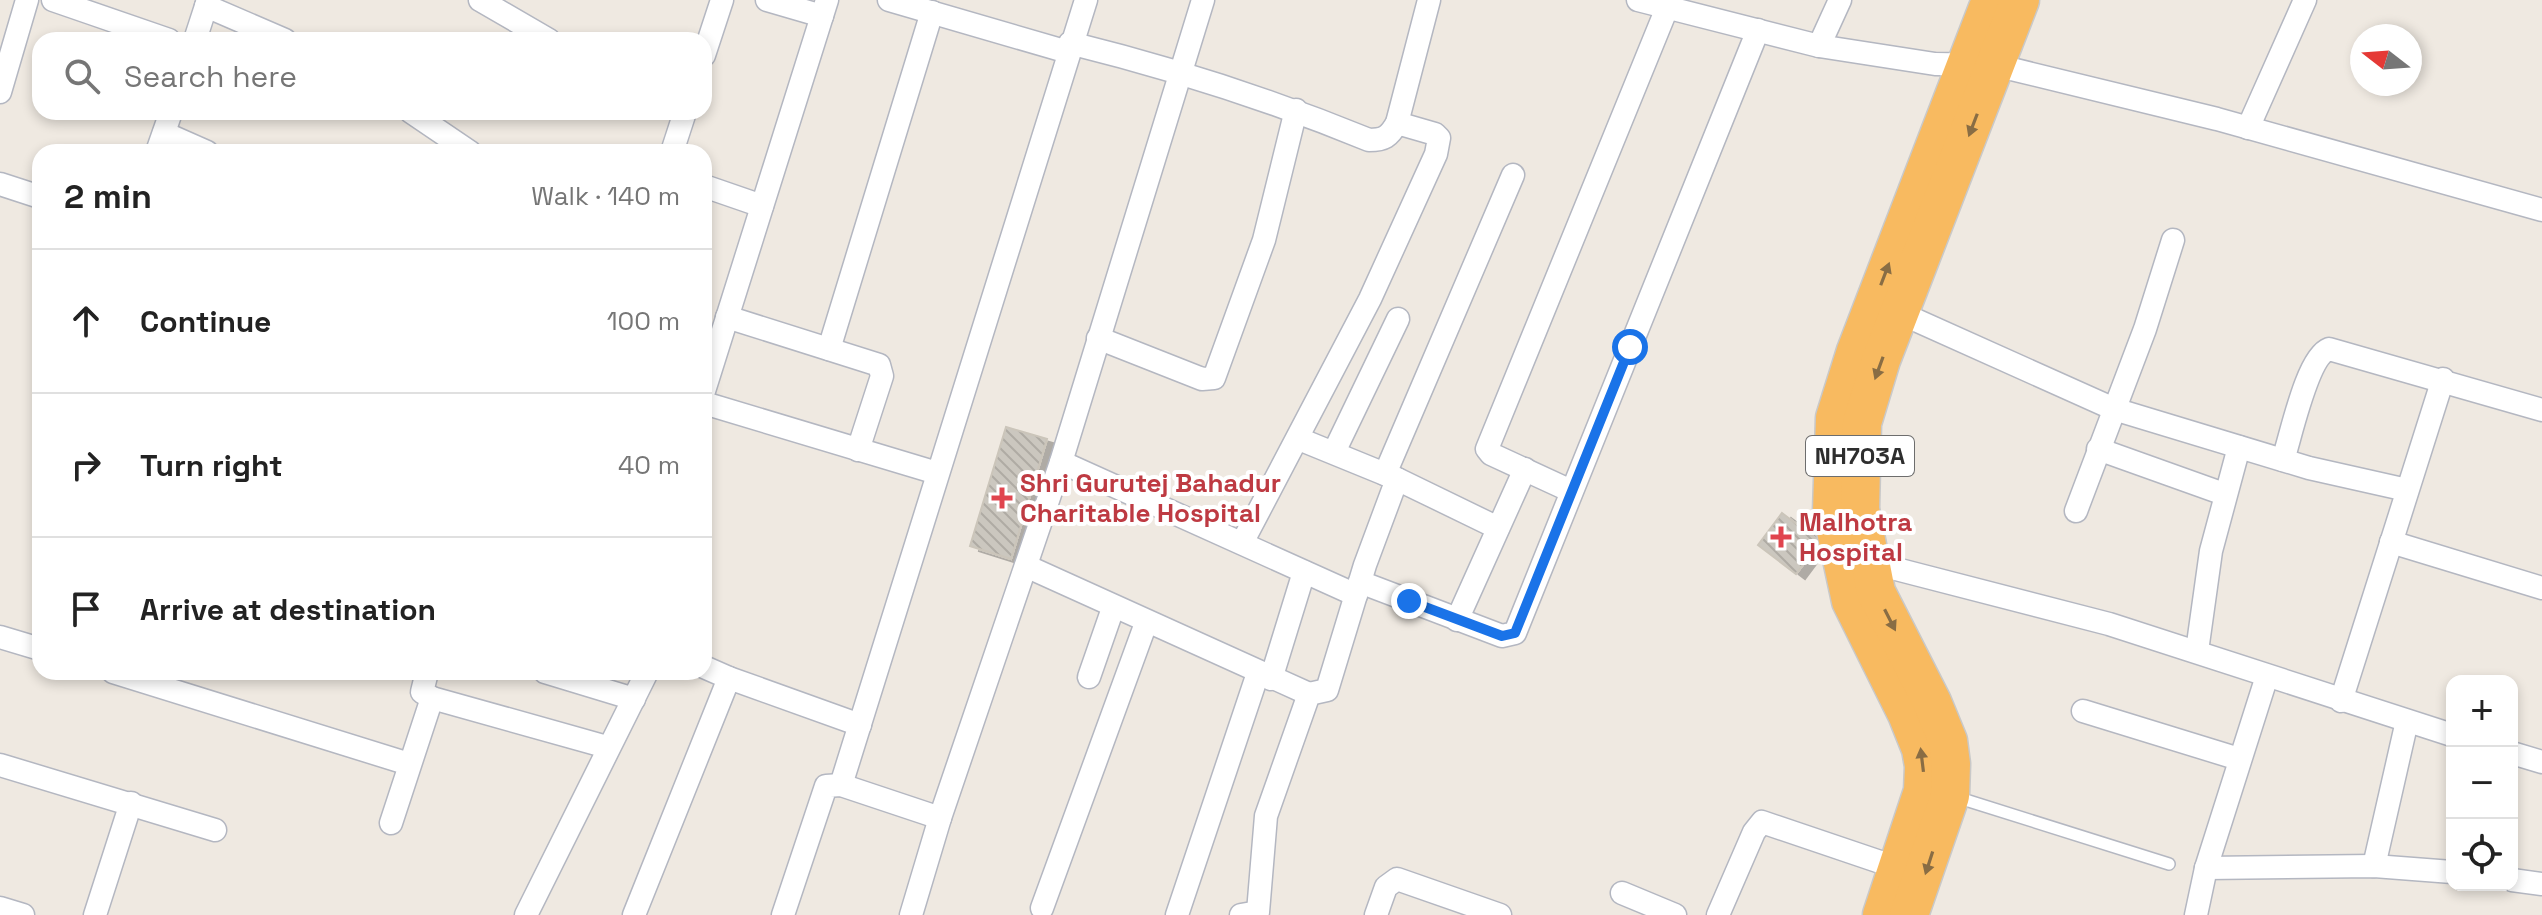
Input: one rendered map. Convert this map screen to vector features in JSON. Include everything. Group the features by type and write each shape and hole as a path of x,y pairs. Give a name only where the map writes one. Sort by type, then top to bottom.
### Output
{"highway":[{"name":"NH703A","path":"1909,915 1950,796 1948,741 1876,592 1860,509 1862,423 1980,66 1991,0"},
{"name":"NH703A","path":"1882,915 1923,791 1922,757 1907,714 1851,601 1832,512 1835,418 1856,351 1980,66 2020,0"}],"street":[{"path":"0,92 27,0"},
{"path":"53,0 146,32"},
{"path":"480,0 535,32"},
{"path":"712,32 722,0"},
{"path":"712,365 825,8 767,0"},
{"path":"889,0 1069,47 1182,70 1296,110 1369,140 1390,136 1397,123 1429,0"},
{"path":"841,785 1086,0"},
{"path":"911,915 940,818 1061,462 1203,0"},
{"path":"1638,0 1667,8 1696,7 1758,30 1819,46 1980,66 2248,128 2542,210"},
{"path":"1819,46 1840,0"},
{"path":"2248,128 2305,0"},
{"path":"198,32 207,3 268,32"},
{"path":"1571,491 1491,454 1487,449 1667,8"},
{"path":"829,349 932,12"},
{"path":"1061,462 1304,572 1502,636 1515,633 1758,30"},
{"path":"1098,338 1202,379 1214,378 1264,240 1296,110"},
{"path":"420,120 444,143"},
{"path":"675,144 682,120"},
{"path":"1242,543 1370,299 1436,154 1439,138 1435,134 1397,123"},
{"path":"164,132 190,144"},
{"path":"1026,566 1264,676 1309,694 1317,695 1327,690 1391,476 1513,175"},
{"path":"0,184 32,194"},
{"path":"712,189 762,206"},
{"path":"2076,511 2145,329 2173,240"},
{"path":"1900,313 2114,409 2283,460 2407,490"},
{"path":"727,317 875,363 882,370 858,450"},
{"path":"1334,452 1398,319"},
{"path":"2283,460 2310,374 2323,352 2337,349 2542,410"},
{"path":"2341,701 2443,379"},
{"path":"712,405 937,473"},
{"path":"1299,439 1391,476 1498,528"},
{"path":"2197,651 2207,569 2224,494 2239,447"},
{"path":"2098,449 2224,494"},
{"path":"1457,620 1525,469"},
{"path":"2391,542 2542,588"},
{"path":"1869,562 2109,624 2446,733"},
{"path":"1177,915 1304,572"},
{"path":"1089,677 1113,608"},
{"path":"1042,908 1146,623"},
{"path":"0,637 32,647"},
{"path":"712,671 860,725"},
{"path":"2196,915 2206,868 2267,676"},
{"path":"634,915 729,678"},
{"path":"139,680 409,764"},
{"path":"425,680 422,692 432,698 607,747"},
{"path":"571,680 634,699"},
{"path":"526,915 607,747 643,680"},
{"path":"1256,914 1266,816 1309,694"},
{"path":"391,823 432,698"},
{"path":"2083,711 2239,759"},
{"path":"2374,866 2407,721"},
{"path":"2518,755 2542,762"},
{"path":"0,765 215,830"},
{"path":"783,915 826,786 841,785 940,818"},
{"path":"95,915 131,803"},
{"path":"1718,915 1754,832 1762,822 1898,868"},
{"path":"2206,868 2374,866 2446,872"},
{"path":"1376,915 1386,887 1397,879 1500,915"},
{"path":"2518,881 2542,884"},
{"path":"1622,893 1675,915"},
{"path":"0,908 23,915"}],"lane":[{"path":"1950,796 2169,864"}],"building":[{"path":"1006,427 1047,439 1011,559 970,546"},
{"path":"1782,513 1820,542 1796,574 1758,545"}],"place":[{"name":"Shri Gurutej Bahadur Charitable Hospital","path":"1002,498"},
{"name":"Malhotra Hospital","path":"1781,537"}],"route":[{"path":"1409,601 1502,636 1515,633 1630,347"}]}
